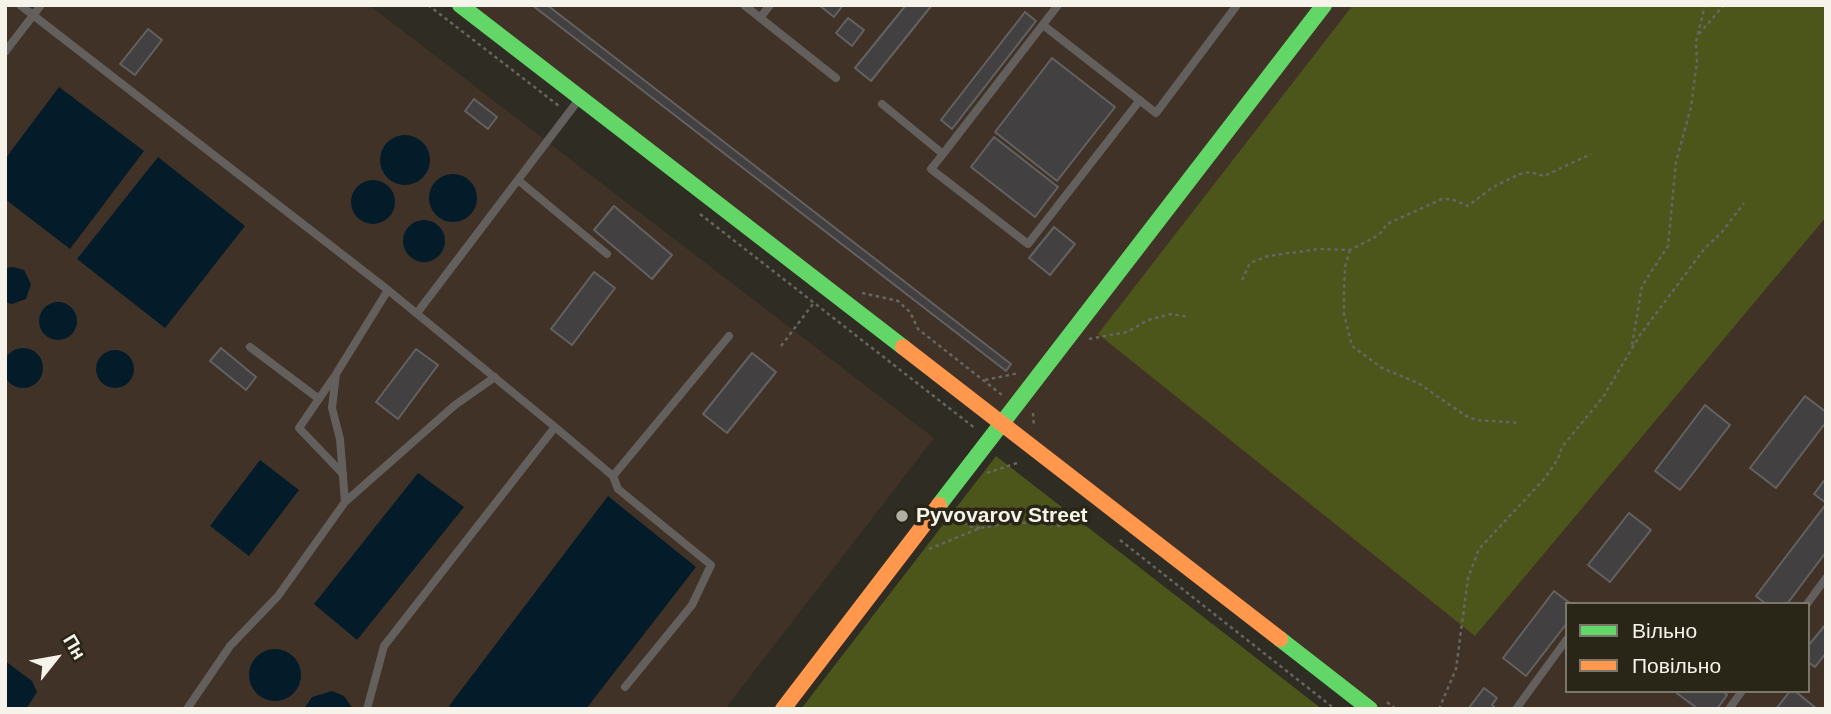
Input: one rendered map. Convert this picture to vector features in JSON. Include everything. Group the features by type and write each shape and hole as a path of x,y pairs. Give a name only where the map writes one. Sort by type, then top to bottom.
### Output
{"main road":[{"path":"460,5 1367,708"},
{"path":"783,709 1324,5"}],"lane":[{"path":"20,5 417,313 613,476 618,489 711,565 692,605 625,687"},
{"path":"5,52 41,5"},
{"path":"744,5 836,78"},
{"path":"760,18 770,5"},
{"path":"1058,5 931,169 1028,244 1140,100"},
{"path":"1043,25 1156,113 1237,5"},
{"path":"417,313 580,98"},
{"path":"882,104 943,154"},
{"path":"519,180 607,254"},
{"path":"342,474 299,428 388,290"},
{"path":"613,476 729,336"},
{"path":"250,347 319,399"},
{"path":"336,374 332,408 340,439 345,502"},
{"path":"187,709 230,646 278,596 345,502 455,404 495,377"},
{"path":"368,709 384,646 555,427"},
{"path":"1808,602 1826,578"},
{"path":"1516,709 1565,642"},
{"path":"1729,709 1741,693"}],"path":[{"path":"1633,346 1632,336 1643,286 1668,246 1678,148 1691,107 1697,36 1705,5"},
{"path":"1697,36 1724,5"},
{"path":"1242,280 1250,264 1276,253 1350,250 1379,235 1387,224 1442,199 1451,199 1468,206 1502,181 1530,172 1544,176 1591,154"},
{"path":"1439,709 1456,669 1468,578 1479,548 1545,478 1558,459 1562,447 1603,397 1633,346 1705,248 1722,232 1744,203"},
{"path":"1350,250 1345,267 1344,314 1352,346 1382,368 1418,383 1466,416 1476,420 1519,423"},
{"path":"860,292 898,301 910,312 918,329 996,388"},
{"path":"781,346 814,303"},
{"path":"1082,338 1093,340 1127,332 1148,320 1171,314 1189,317"},
{"path":"950,490 962,521 968,526 1014,522 1061,526 1084,512 1074,504"},
{"path":"926,551 980,527"},
{"path":"1117,538 1335,709"}],"shaded area":[{"path":"5,5 369,5 934,438 725,709 5,709"},
{"path":"471,5 1826,5 1826,709 1381,709"}],"green space":[{"path":"1353,5 1826,5 1826,217 1475,636 1098,334"},
{"path":"996,456 1322,709 801,709"}],"water":[{"path":"59,87 144,151 70,249 5,199 5,159"},
{"path":"405,135 423,142 430,160 423,178 405,185 387,178 380,160 387,142"},
{"path":"158,157 245,226 165,328 77,259"},
{"path":"453,174 470,181 477,198 470,215 453,222 436,215 429,198 436,181"},
{"path":"373,180 389,186 395,202 389,218 373,224 357,218 351,202 357,186"},
{"path":"424,220 439,226 445,241 439,256 424,262 409,256 403,241 409,226"},
{"path":"5,268 24,270 31,284 26,299 12,304 5,302"},
{"path":"58,302 71,308 77,321 71,334 58,340 45,334 39,321 45,308"},
{"path":"23,348 37,354 43,368 37,382 23,388 9,382 3,368 9,354"},
{"path":"115,350 128,356 134,369 128,382 115,388 102,382 96,369 102,356"},
{"path":"260,460 299,490 249,556 210,526"},
{"path":"418,473 464,507 357,640 314,604"},
{"path":"608,496 696,567 586,709 453,709 449,706"},
{"path":"275,649 285,651 293,657 299,665 299,685 293,693 285,699 275,701 265,699 257,693 251,685 249,675 251,665 257,657 265,651"},
{"path":"5,661 32,681 37,692 26,709 5,709"},
{"path":"332,691 344,696 353,709 304,709 312,697"}],"building":[{"path":"532,5 547,5 1011,364 1006,371"},
{"path":"819,5 843,5 834,17"},
{"path":"906,5 932,5 871,81 855,68"},
{"path":"1025,12 1036,21 952,129 941,120"},
{"path":"848,18 864,30 852,46 836,33"},
{"path":"148,29 162,40 135,75 120,64"},
{"path":"1052,58 1115,107 1057,181 995,132"},
{"path":"474,99 497,117 488,129 465,111"},
{"path":"994,137 1058,187 1035,217 971,167"},
{"path":"614,206 672,255 652,279 594,230"},
{"path":"1054,227 1075,244 1050,275 1029,258"},
{"path":"594,272 615,288 572,345 551,329"},
{"path":"221,348 256,377 246,390 210,361"},
{"path":"416,349 438,365 398,419 376,402"},
{"path":"752,353 776,372 727,433 703,414"},
{"path":"1805,396 1826,412 1826,422 1776,488 1750,468"},
{"path":"1705,405 1730,425 1680,490 1655,471"},
{"path":"1826,478 1826,503 1814,494"},
{"path":"1826,504 1826,552 1788,602 1764,602 1756,596"},
{"path":"1629,513 1651,530 1610,582 1588,565"},
{"path":"1554,591 1568,602 1565,602 1565,626 1526,676 1503,658"},
{"path":"1826,624 1826,653 1815,667 1810,663 1810,644"},
{"path":"1484,688 1497,698 1492,705 1496,709 1468,709"},
{"path":"1677,693 1727,695 1717,709 1698,709"},
{"path":"1788,693 1797,693 1817,709 1776,709"}],"traffic: fast":[{"path":"460,5 903,347"},
{"path":"939,505 1324,5"},
{"path":"1280,639 1370,709"}],"traffic: slow":[{"path":"903,347 1280,639"},
{"path":"783,709 939,505"}],"place":[{"name":"Pyvovarov Street","path":"902,516"}]}
